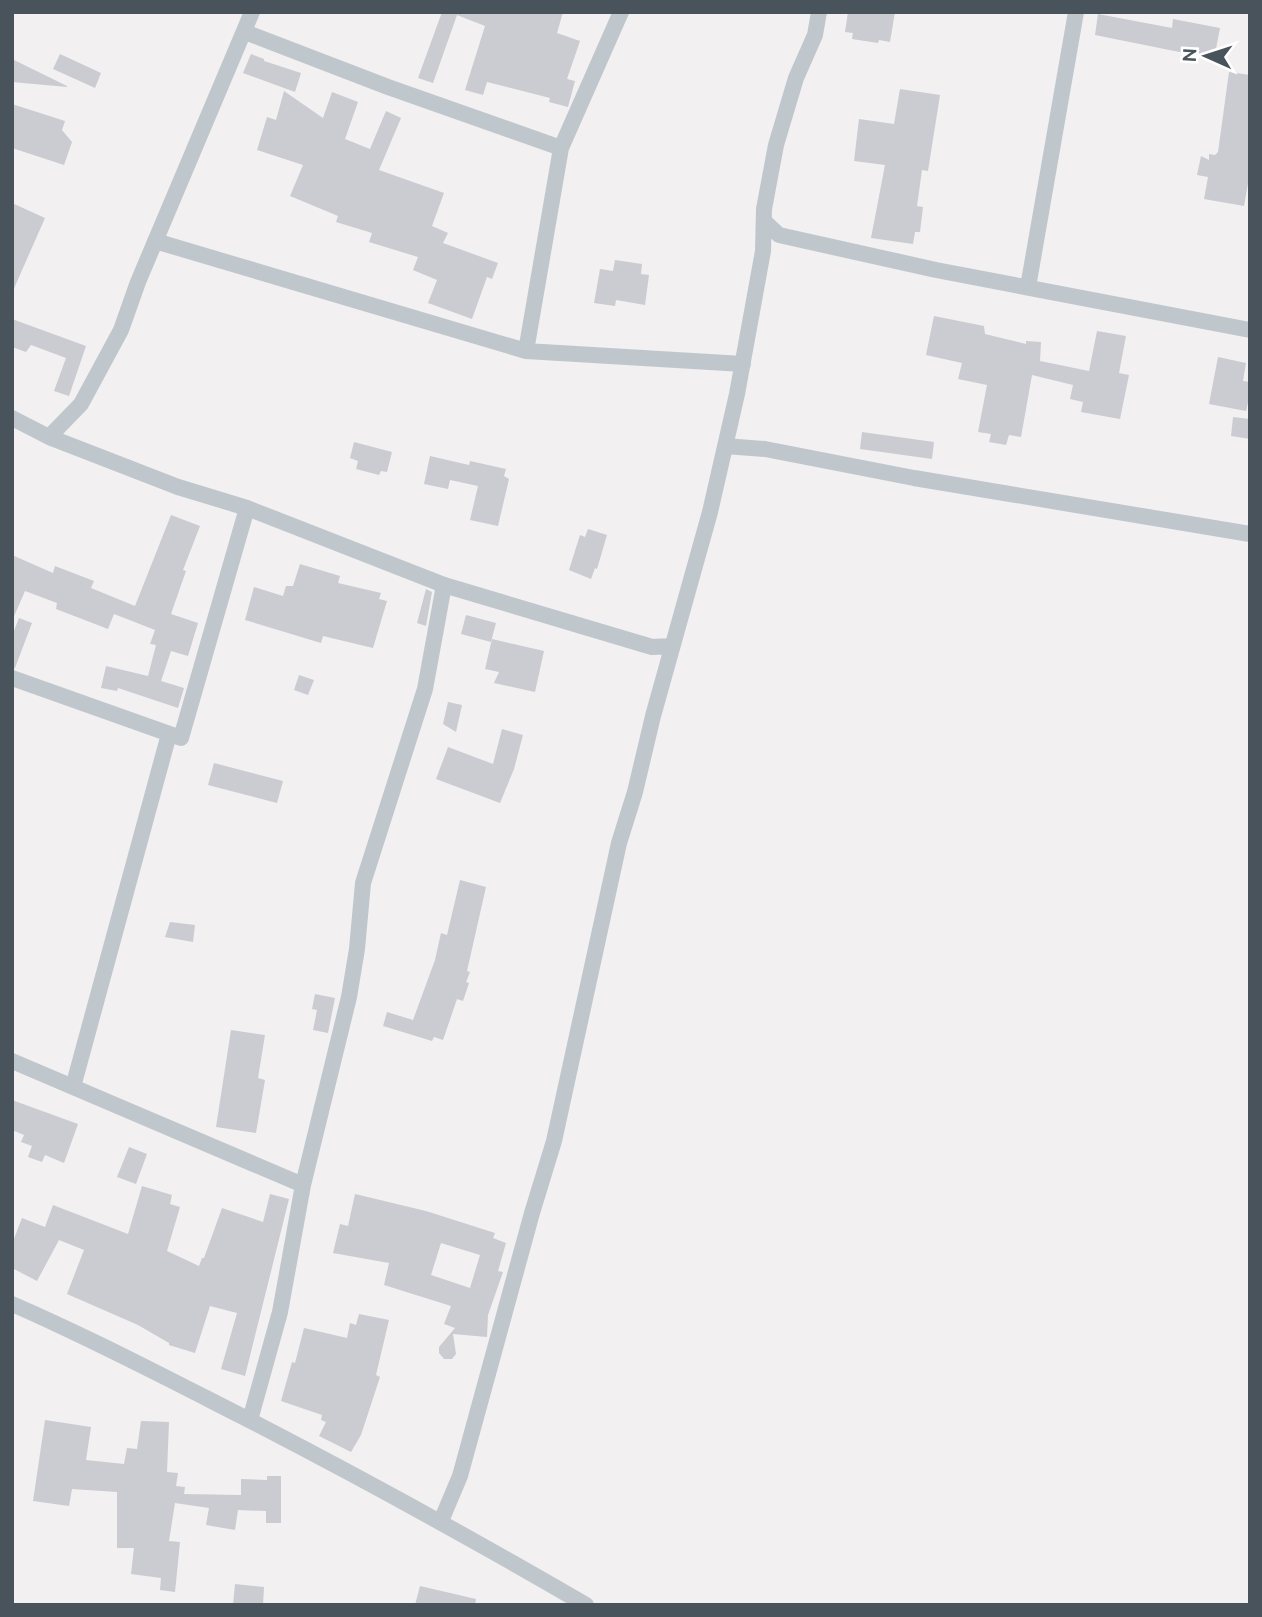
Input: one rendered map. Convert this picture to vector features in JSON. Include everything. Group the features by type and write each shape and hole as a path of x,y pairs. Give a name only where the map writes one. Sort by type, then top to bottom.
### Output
{"street":[{"path":"49,437 81,404 121,330 155,241 252,12"},
{"path":"527,351 562,148 621,12"},
{"path":"1028,287 1076,12"},
{"path":"440,1521 460,1476 554,1141 619,843 710,512 725,446 763,251 766,195 776,145 796,78 815,35 818,13"},
{"path":"245,32 388,87 562,148"},
{"path":"764,221 779,235 936,270 1250,330"},
{"path":"763,251 779,235"},
{"path":"155,241 527,351 743,364"},
{"path":"12,418 49,437 178,487 247,508 444,585 640,644 652,647 672,646"},
{"path":"725,446 765,449 914,478 1250,534"},
{"path":"12,678 181,738 247,508"},
{"path":"250,1420 280,1312 303,1185 349,997 363,883 425,689 444,585"},
{"path":"73,1087 169,734"},
{"path":"12,1061 303,1185"},
{"path":"12,1304 71,1329 250,1420 440,1521 586,1605"}],"building":[{"path":"442,12 563,12 557,33 580,41 567,79 575,81 568,107 549,102 550,98 487,82 483,95 465,90 485,26 457,15 433,83 418,78"},
{"path":"848,12 895,12 890,42 852,39 853,33 845,32"},
{"path":"1098,14 1172,28 1173,19 1220,28 1214,59 1095,35"},
{"path":"60,54 101,73 95,88 53,69"},
{"path":"251,54 301,73 295,92 243,73"},
{"path":"12,59 67,86 67,87 12,82"},
{"path":"1229,72 1250,75 1250,172 1244,206 1204,199 1208,177 1197,175 1201,156 1209,160 1209,154 1215,155 1218,152"},
{"path":"900,89 940,95 928,171 922,170 917,206 923,207 920,232 915,232 913,244 871,238 885,165 854,161 859,119 894,124"},
{"path":"284,91 323,118 332,92 358,102 345,139 370,149 386,111 401,118 379,170 444,193 432,226 448,233 443,243 498,263 492,279 487,277 472,319 428,303 437,280 413,270 418,257 369,242 372,233 336,222 338,216 290,196 303,165 257,150 267,117 276,120"},
{"path":"12,104 65,121 62,130 72,142 64,165 12,148"},
{"path":"12,203 45,218 12,293"},
{"path":"615,260 642,264 641,274 649,275 645,305 616,300 615,306 594,303 600,269 613,271"},
{"path":"934,316 984,326 985,334 1026,344 1026,341 1041,342 1040,361 1089,371 1097,331 1126,336 1119,373 1129,375 1120,419 1081,412 1083,402 1070,399 1073,385 1032,375 1021,437 1009,435 1006,445 989,442 991,434 978,432 987,385 958,379 962,363 926,355"},
{"path":"12,319 86,346 69,396 54,391 66,358 31,345 26,352 12,347"},
{"path":"1218,357 1246,363 1243,381 1250,382 1250,394 1246,411 1209,404"},
{"path":"1233,417 1250,419 1250,439 1231,436"},
{"path":"862,432 934,442 932,459 860,449"},
{"path":"354,442 392,452 387,472 381,471 379,475 356,469 358,461 350,458"},
{"path":"430,456 469,465 470,461 506,469 504,476 509,479 498,526 470,520 478,486 450,480 448,489 424,484"},
{"path":"171,515 200,526 183,570 186,571 171,614 198,623 188,656 171,651 161,681 184,688 178,708 118,688 117,691 101,688 106,666 148,676 156,645 150,644 155,630 114,614 108,629 56,609 57,603 25,591 12,621 12,555 53,573 55,566 94,581 91,588 135,606"},
{"path":"588,529 607,535 597,569 595,568 591,579 569,570 580,535 585,537"},
{"path":"300,564 340,576 338,583 381,593 379,599 387,601 373,648 323,636 321,643 245,620 254,587 283,596 286,586 293,586"},
{"path":"426,589 432,592 426,626 417,623"},
{"path":"466,615 496,623 491,642 461,634"},
{"path":"19,618 32,623 15,668 12,668 12,636"},
{"path":"492,639 544,651 535,692 494,683 499,672 485,669"},
{"path":"299,675 314,680 308,695 294,690"},
{"path":"448,702 462,705 456,732 443,724"},
{"path":"502,729 523,735 514,769 500,803 436,779 448,747 493,764"},
{"path":"214,763 283,781 277,803 208,785"},
{"path":"460,880 486,887 467,971 470,972 466,982 469,983 463,1001 457,999 443,1040 434,1037 432,1041 383,1026 387,1012 413,1020 435,960 441,933 447,935"},
{"path":"170,922 195,925 193,942 165,937"},
{"path":"315,994 335,998 328,1033 313,1030 317,1010 312,1009"},
{"path":"231,1030 265,1035 258,1078 265,1080 256,1133 216,1127"},
{"path":"12,1100 78,1124 64,1163 45,1155 42,1162 28,1157 32,1146 21,1142 24,1135 12,1130"},
{"path":"129,1147 147,1154 136,1184 117,1177"},
{"path":"142,1186 172,1195 170,1204 180,1207 167,1251 199,1266 222,1208 263,1222 270,1194 289,1199 245,1376 221,1369 237,1313 210,1306 195,1353 169,1345 138,1325 67,1294 84,1250 59,1240 37,1281 12,1268 12,1244 22,1218 45,1227 53,1205 128,1234"},
{"path":"355,1194 426,1211 495,1233 493,1238 506,1243 498,1271 503,1272 488,1315 487,1337 453,1334 456,1354 452,1359 444,1359 439,1353 439,1347 455,1328 444,1324 451,1306 384,1285 389,1263 333,1253 340,1224 348,1226","holes":["441,1243 480,1255 470,1288 431,1275"]},
{"path":"359,1314 389,1320 376,1375 380,1377 361,1435 351,1452 319,1436 326,1422 321,1420 322,1415 281,1401 304,1328 347,1338 350,1323 356,1325"},
{"path":"45,1420 91,1427 86,1460 124,1464 127,1448 137,1449 141,1421 169,1422 167,1472 178,1473 176,1486 185,1487 184,1494 241,1495 241,1479 267,1480 267,1476 281,1476 281,1523 266,1523 266,1511 238,1510 235,1530 206,1525 209,1508 175,1503 169,1541 180,1542 175,1592 160,1590 161,1578 131,1574 134,1548 117,1548 117,1492 72,1489 69,1506 33,1501"},
{"path":"235,1584 264,1587 263,1605 233,1605"},
{"path":"420,1586 476,1599 475,1605 415,1605"}]}
